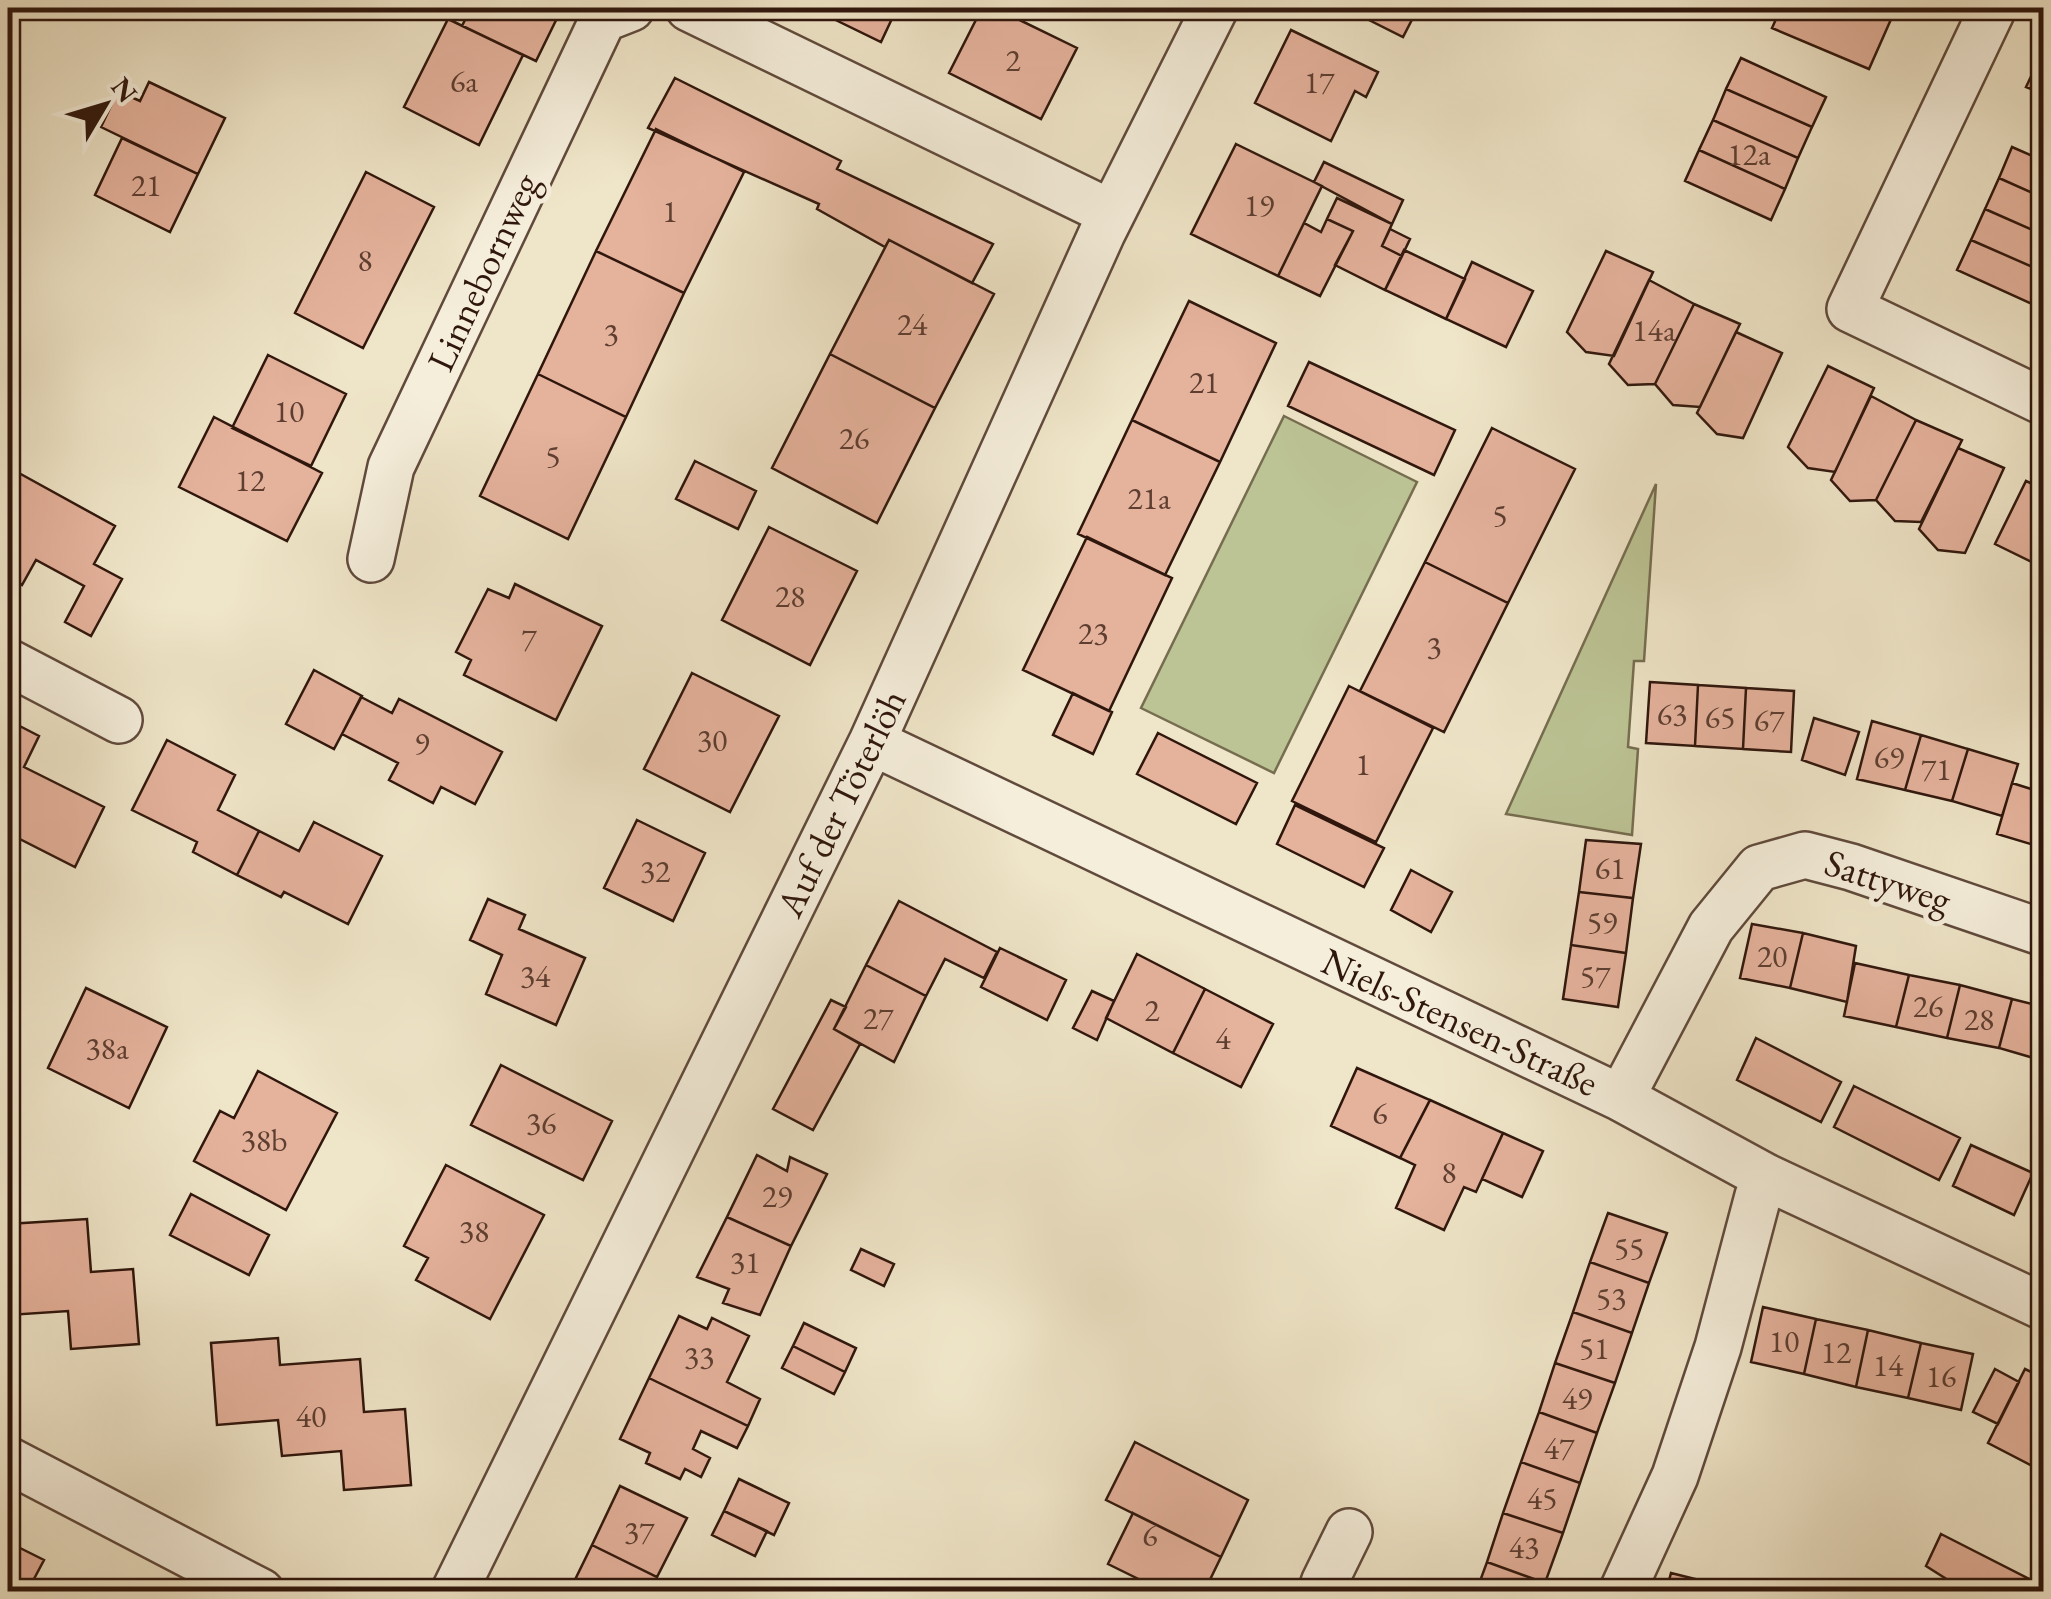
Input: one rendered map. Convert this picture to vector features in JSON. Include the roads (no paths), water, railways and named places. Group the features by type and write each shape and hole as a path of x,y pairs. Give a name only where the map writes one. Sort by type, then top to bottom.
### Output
{"street":[{"name":"Linnebornweg","path":"371,559 391,467 602,19 631,8"},
{"path":"688,8 1112,213"},
{"name":"Auf der Töterlöh","path":"454,1592 872,742 1112,213 1215,8"},
{"path":"1993,8 1850,309 2044,402"},
{"path":"8,662 118,720"},
{"name":"Niels-Stensen-Straße","path":"872,742 1622,1098 1766,1176 2044,1308"},
{"name":"Sattyweg","path":"1622,1098 1711,926 1759,868 1805,854 2044,933"},
{"path":"1622,1592 1676,1476 1718,1347 1766,1176"},
{"path":"8,1460 261,1592"},
{"path":"1328,1589 1349,1532"}]}
